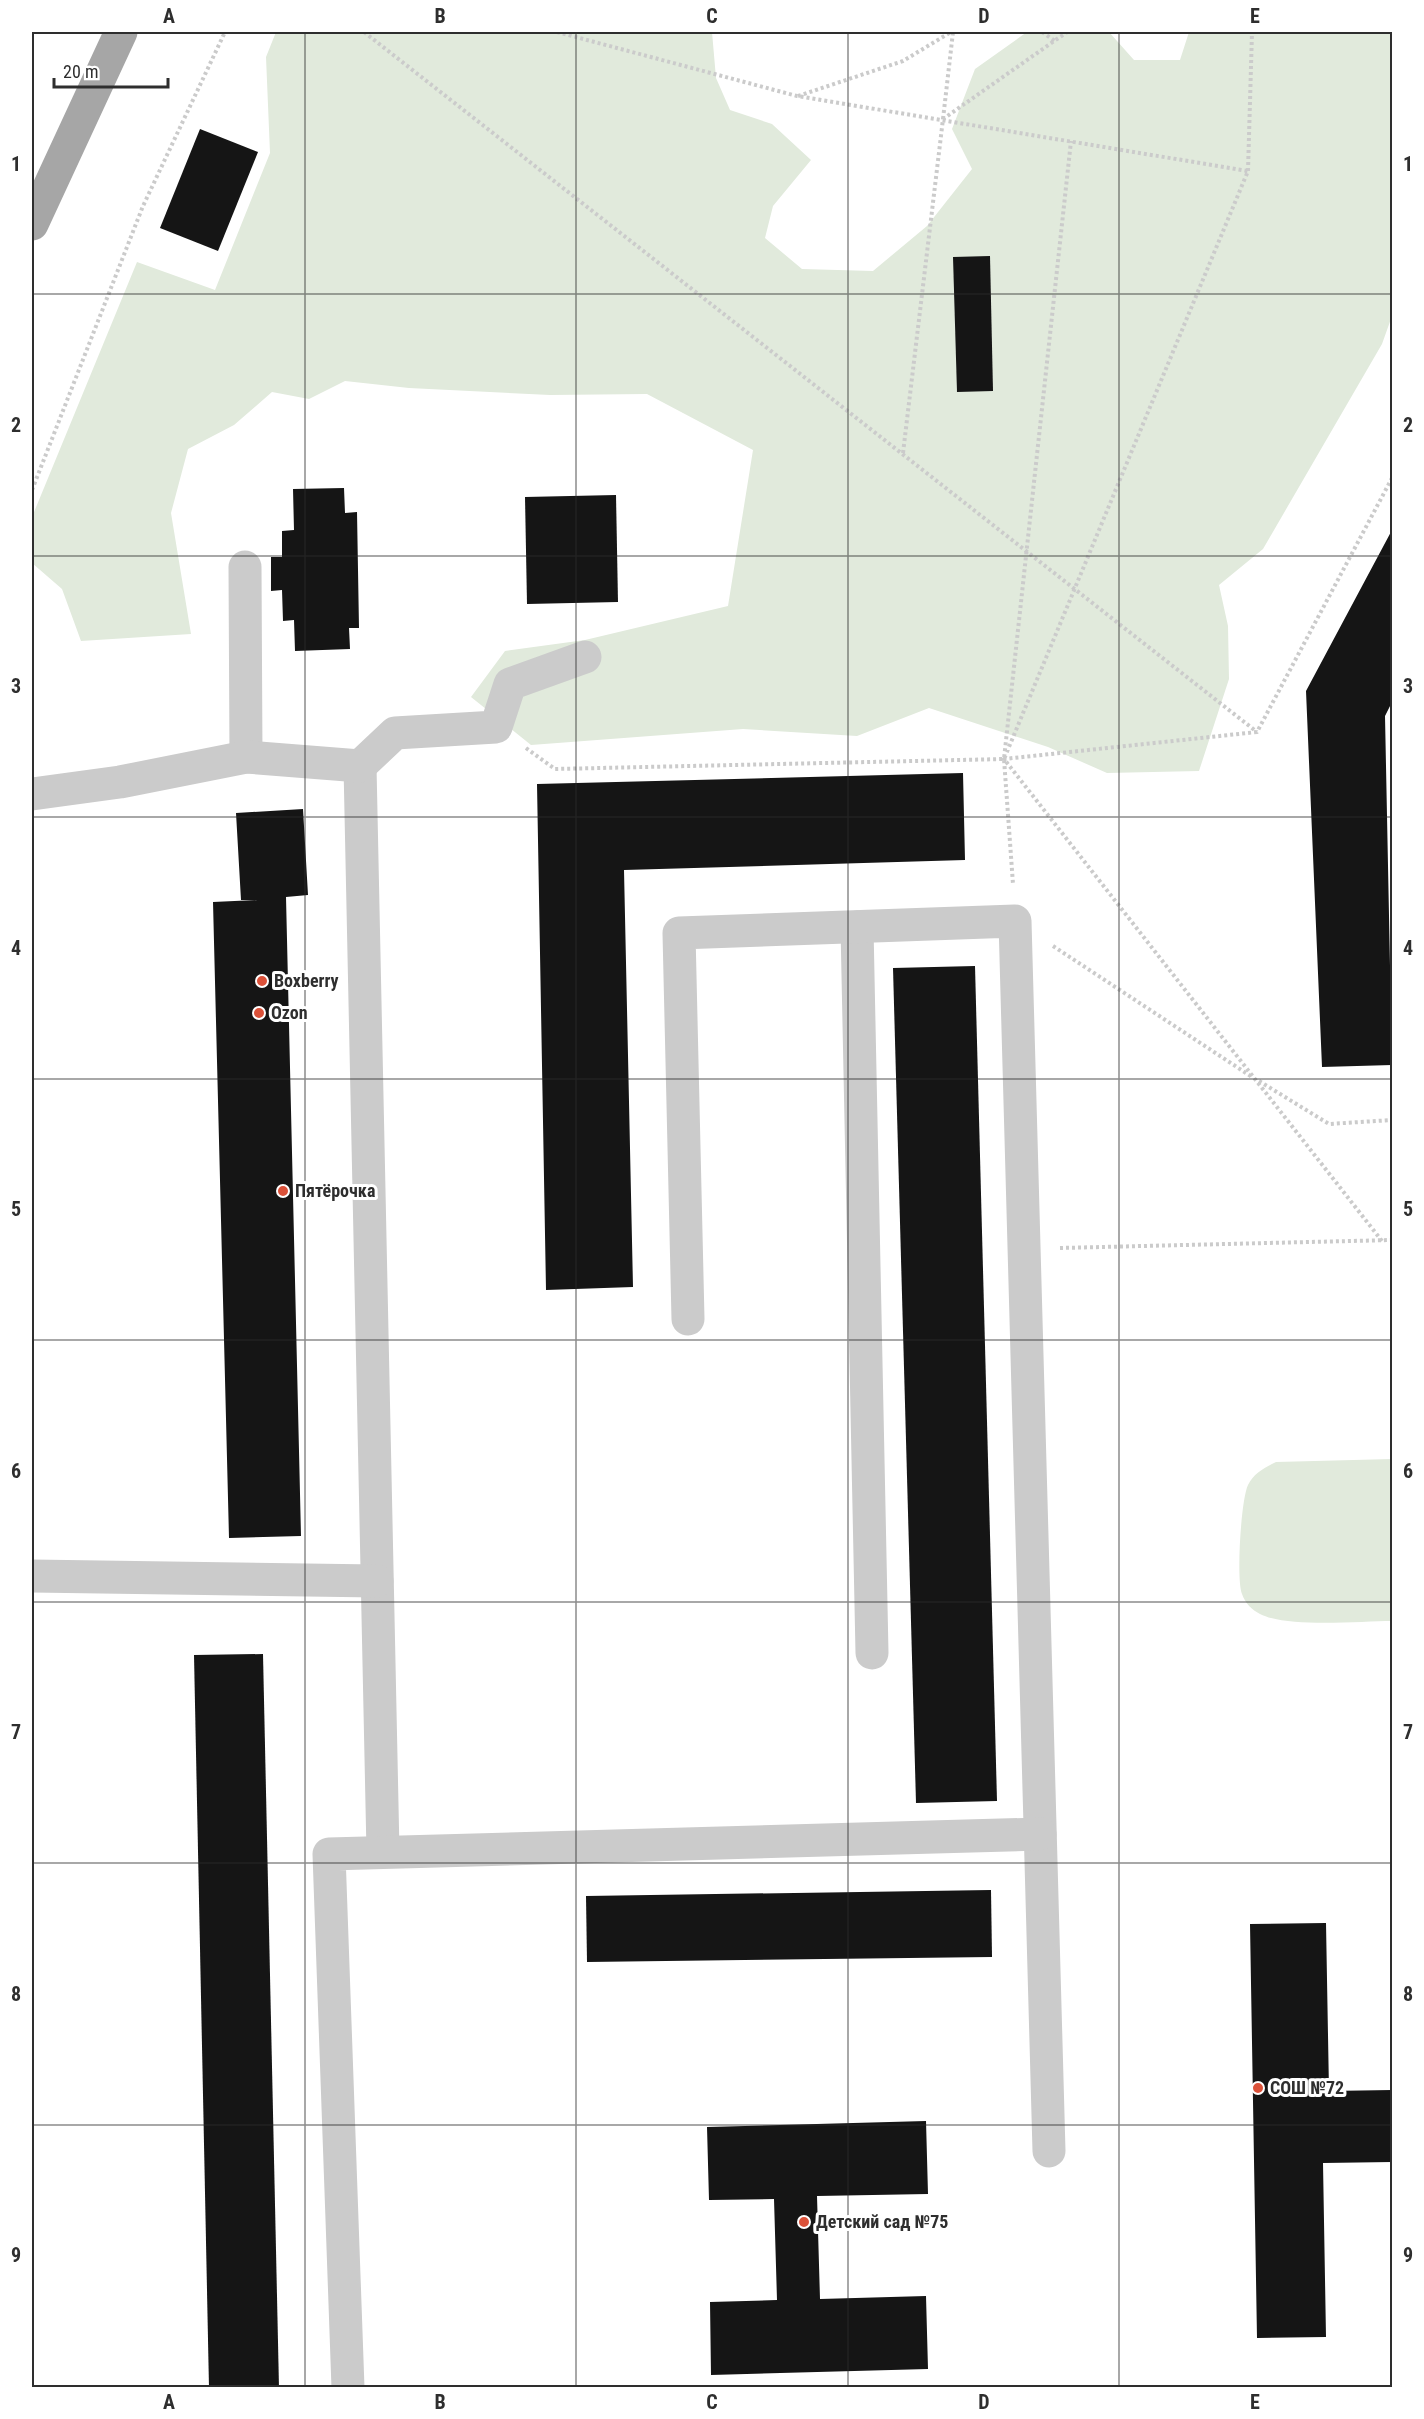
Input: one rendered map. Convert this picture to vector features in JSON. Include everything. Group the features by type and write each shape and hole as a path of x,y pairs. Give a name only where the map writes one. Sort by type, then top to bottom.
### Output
{"main road":[{"path":"32,224 121,32"}],"lane":[{"path":"245,567 246,757"},
{"path":"32,794 120,782 246,757 360,766 395,733 496,727 510,684 585,657"},
{"path":"360,766 383,1852"},
{"path":"688,1319 679,933 1015,921 1049,2151"},
{"path":"857,927 872,1653"},
{"path":"32,1576 377,1581"},
{"path":"348,2388 329,1854 1040,1834"}],"path":[{"path":"32,490 143,206 225,32"},
{"path":"364,32 1257,732"},
{"path":"557,32 797,96 1248,171"},
{"path":"903,454 952,32"},
{"path":"797,96 903,61 952,32"},
{"path":"1042,32 1054,41"},
{"path":"943,120 1067,32"},
{"path":"1004,759 1073,588 1248,171 1252,32"},
{"path":"1071,141 1004,759 1015,921 1255,1079 1329,1124 1392,1120"},
{"path":"1257,732 1392,478"},
{"path":"496,727 555,769 1004,759 1257,732"},
{"path":"1004,759 1382,1241"},
{"path":"1024,1249 1392,1240"}],"shaded area":[{"path":"276,32 712,32 716,78 730,110 772,124 811,160 773,206 765,238 802,269 873,271 927,226 972,169 952,129 975,69 1027,32 1109,32 1134,60 1180,60 1189,32 1392,32 1392,316 1382,344 1263,549 1219,585 1228,626 1229,679 1199,771 1107,773 1048,747 929,708 857,736 743,729 531,745 471,697 505,651 585,640 728,606 753,450 647,394 550,395 409,388 345,381 309,399 272,392 234,425 188,449 171,513 191,634 81,641 62,589 32,563 32,517 137,262 215,290 270,153 266,57"},
{"path":"1392,1459 1392,1621 1324,1623 1288,1621 1260,1614 1252,1608 1242,1594 1239,1557 1245,1493 1253,1477 1276,1462"}],"building":[{"path":"200,129 258,152 218,251 160,228"},
{"path":"990,256 993,391 957,392 953,257"},
{"path":"344,488 345,513 357,512 359,628 349,628 350,649 295,651 294,620 283,621 282,590 271,591 271,557 282,557 282,531 294,530 293,489"},
{"path":"616,495 618,602 527,604 525,497"},
{"path":"1392,530 1392,702 1385,716 1392,1065 1322,1067 1306,691"},
{"path":"963,773 965,860 624,870 633,1287 546,1290 537,784"},
{"path":"303,809 308,895 286,897 301,1536 229,1538 213,902 258,900 241,900 236,813"},
{"path":"975,966 997,1801 916,1803 893,968"},
{"path":"263,1654 279,2388 209,2388 194,1655"},
{"path":"991,1890 992,1957 587,1962 586,1896"},
{"path":"1326,1923 1329,2091 1392,2090 1392,2162 1323,2163 1326,2337 1257,2338 1250,1924"},
{"path":"926,2121 928,2194 817,2196 820,2299 926,2296 928,2369 711,2375 710,2302 777,2300 774,2199 709,2200 707,2127"}],"place":[{"name":"Boxberry","path":"262,981"},
{"name":"Ozon","path":"259,1013"},
{"name":"Пятёрочка","path":"283,1191"},
{"name":"СОШ №72","path":"1258,2088"},
{"name":"Детский сад №75","path":"804,2222"}]}
